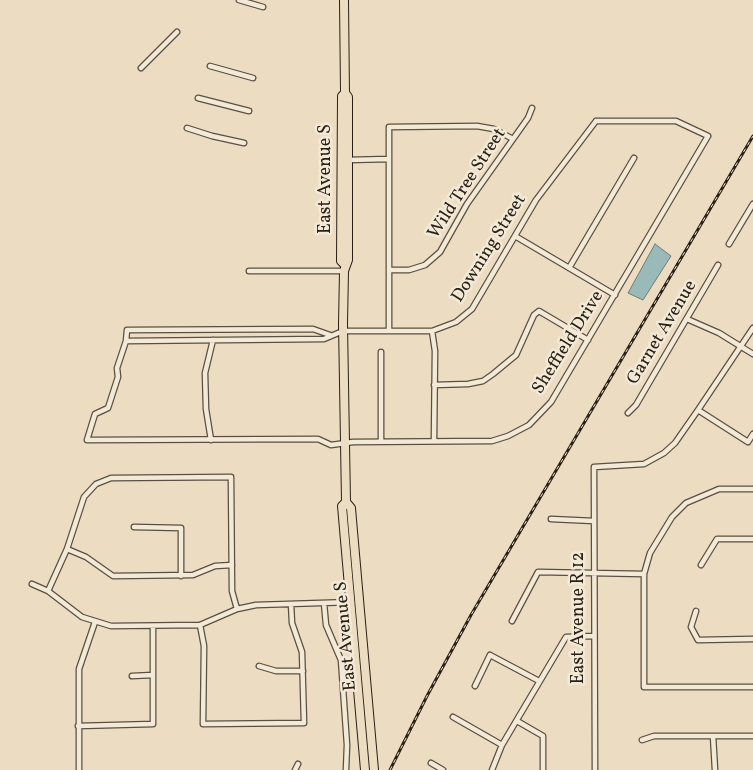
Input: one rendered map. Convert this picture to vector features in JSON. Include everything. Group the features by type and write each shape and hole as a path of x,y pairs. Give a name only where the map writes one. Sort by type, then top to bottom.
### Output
{"main road":[{"name":"East Avenue S","path":"344,0 345,93 348,96 348,260 345,268 343,331 346,502 351,508 374,770"},
{"name":"East Avenue S","path":"345,93 342,96 341,261 345,268"},
{"name":"East Avenue S","path":"346,502 342,506 365,770"}],"street":[{"path":"239,0 263,7"},
{"path":"141,68 177,32"},
{"path":"210,66 253,78"},
{"path":"198,98 249,111"},
{"name":"Wild Tree Street","path":"389,270 409,270 425,265 440,252 467,204 528,118 532,108"},
{"name":"Sheffield Drive","path":"126,341 117,368 118,377 108,408 96,414 87,440 318,439 331,445 381,442 492,441 508,436 529,425 551,402 708,136 676,121 596,121"},
{"name":"Downing Street","path":"126,341 324,339 343,331 432,330 456,322 472,309 536,200 596,121"},
{"path":"389,331 389,127 477,126 494,129 513,139"},
{"path":"186,128 244,143"},
{"path":"342,128 346,138 346,158 348,160 389,159"},
{"path":"569,268 634,158"},
{"path":"729,244 753,204"},
{"path":"514,236 615,295"},
{"name":"Garnet Avenue","path":"628,413 636,405 718,265"},
{"path":"249,272 345,268"},
{"path":"434,385 468,384 483,381 493,374 516,355 534,315 539,311 588,340"},
{"path":"687,319 753,354"},
{"path":"753,328 698,410 748,442 753,434"},
{"path":"126,341 127,330 313,329 330,335"},
{"path":"432,330 434,441"},
{"path":"211,440 206,409 206,373 213,340"},
{"path":"381,352 381,442"},
{"name":"East Avenue R 12","path":"594,770 594,466 644,464 664,454 675,443 698,410"},
{"path":"48,591 67,549 84,497 96,484 111,478 231,477 232,591 237,609"},
{"path":"753,489 719,489 686,503 672,517 650,553 644,574 644,687 753,687"},
{"path":"551,519 594,521"},
{"path":"134,527 181,528 181,576"},
{"path":"701,565 717,539 753,539"},
{"path":"67,549 86,557 113,576 194,575 214,566 232,565"},
{"path":"512,621 538,572 644,574"},
{"path":"32,584 48,591 82,617 111,626 200,625 237,609 256,605 358,602"},
{"path":"200,625 204,646 203,724 304,723 302,652 292,623 292,604"},
{"path":"324,604 326,625 340,660 347,745 346,770"},
{"path":"696,611 691,627 698,640 753,639"},
{"path":"78,770 79,669 95,622"},
{"path":"78,726 153,724 153,626"},
{"path":"492,770 502,745 566,637 593,636"},
{"path":"475,686 490,655 539,682"},
{"path":"259,666 276,671 303,671"},
{"path":"132,676 153,675"},
{"path":"453,717 502,745"},
{"path":"517,721 543,736 543,770"},
{"path":"642,740 654,736 753,736"},
{"path":"713,736 715,770"},
{"path":"431,763 444,770"},
{"path":"295,770 298,764"}],"water":[{"path":"655,244 671,256 643,300 628,293"}],"railway":[{"path":"390,770 471,615 753,136"}]}
